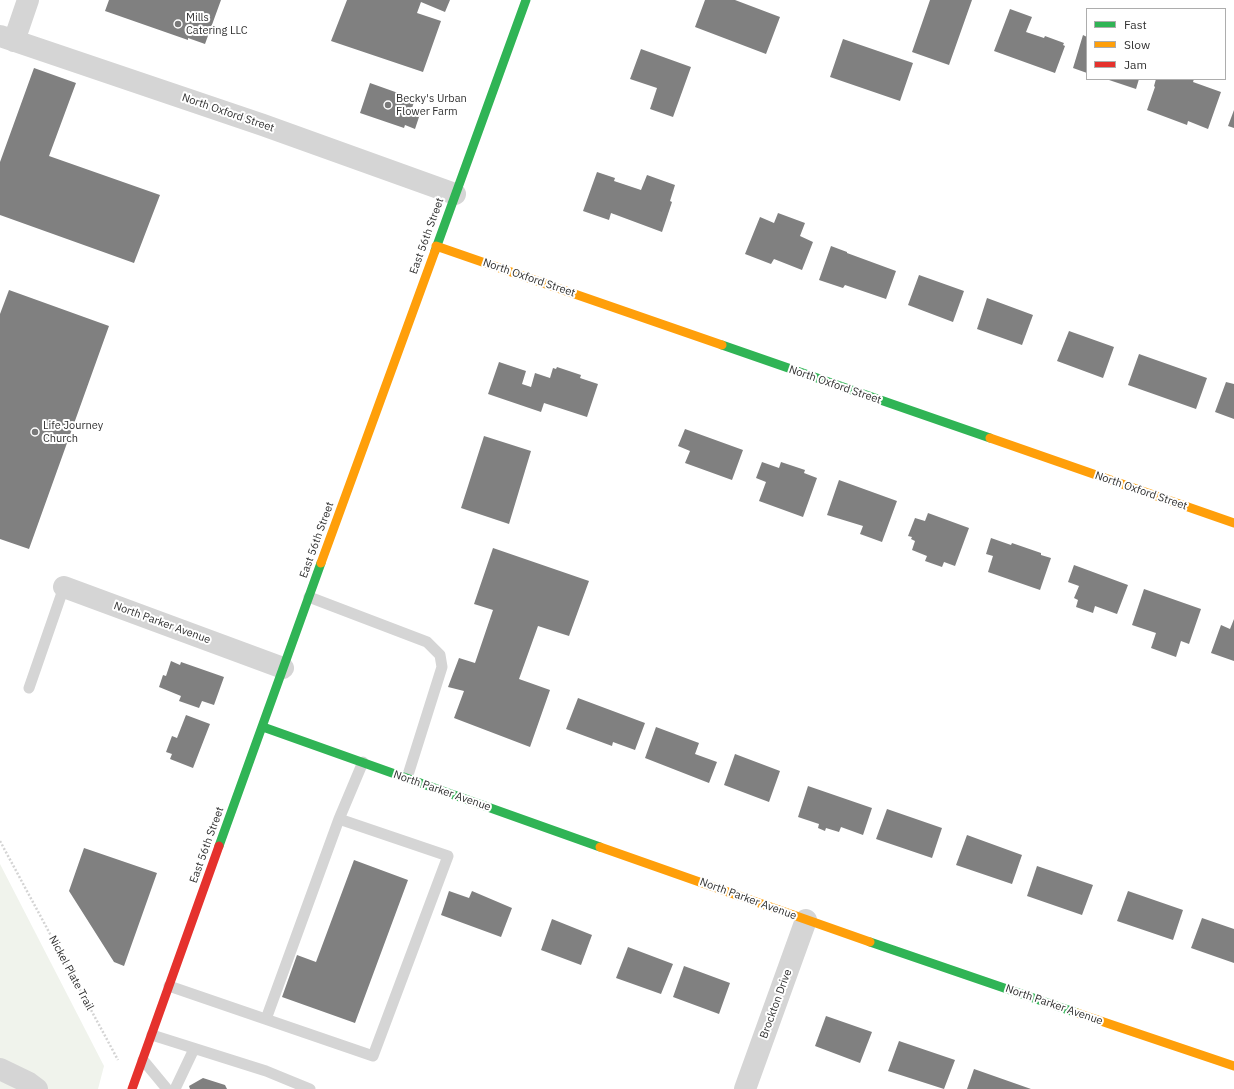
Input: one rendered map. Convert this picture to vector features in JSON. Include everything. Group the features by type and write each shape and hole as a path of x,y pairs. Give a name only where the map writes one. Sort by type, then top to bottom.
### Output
{"street":[{"path":"7,38 28,0"},
{"name":"East 56th Street","path":"132,1089 283,668 526,0"},
{"name":"North Oxford Street","path":"7,38 263,125 455,194"},
{"name":"North Oxford Street","path":"436,246 1234,524"},
{"name":"North Parker Avenue","path":"64,587 283,668"},
{"name":"North Parker Avenue","path":"263,727 806,920 1234,1066"},
{"name":"Brockton Drive","path":"745,1089 806,920"},
{"path":"0,1069 29,1083 37,1089"}],"lane":[{"path":"29,688 64,587"},
{"path":"309,597 427,642 440,655 442,667 407,778"},
{"path":"266,1019 339,819 363,762"},
{"path":"170,986 373,1056 448,856 339,819"},
{"path":"152,1035 266,1071 310,1089"},
{"path":"175,1089 194,1049"},
{"path":"143,1060 167,1089"}],"path":[{"name":"Nickel Plate Trail","path":"0,841 121,1065 139,1072"}],"shaded area":[{"path":"0,864 104,1066 98,1089 0,1089"}],"building":[{"name":"Mills Catering LLC","path":"109,0 221,0 205,44 188,38 188,40 105,11"},
{"path":"347,0 450,0 445,12 421,2 417,13 441,21 423,72 331,41"},
{"path":"705,0 735,0 780,17 766,54 695,27"},
{"path":"930,0 972,0 949,65 912,52"},
{"path":"1010,9 1032,17 1026,32 1044,38 1045,36 1064,43 1063,45 1065,46 1055,73 994,51"},
{"path":"1083,35 1086,36 1086,73 1073,68"},
{"path":"843,39 913,63 900,101 830,77"},
{"path":"641,49 691,67 673,117 650,109 657,88 630,79"},
{"path":"34,68 76,83 49,156 160,195 134,263 0,215 0,162"},
{"path":"1109,80 1139,80 1136,89"},
{"path":"1156,80 1194,80 1193,82 1221,92 1208,129 1188,121 1187,125 1147,110 1155,87"},
{"name":"Becky's Urban Flower Farm","path":"370,83 415,99 411,111 420,114 415,129 405,125 404,128 360,113"},
{"path":"1234,110 1234,128 1228,126"},
{"path":"597,172 615,178 614,181 641,190 647,175 675,185 670,201 672,202 662,232 611,213 609,220 583,211"},
{"path":"778,213 805,223 800,236 813,242 802,270 774,259 771,264 745,254 760,217 774,223"},
{"path":"831,246 896,271 886,299 845,285 843,288 819,280"},
{"path":"919,275 964,291 953,322 908,305"},
{"name":"Life Journey Church","path":"9,290 109,326 29,549 0,539 0,314"},
{"path":"987,298 1033,315 1022,345 977,329"},
{"path":"1069,331 1114,347 1103,378 1057,361"},
{"path":"1139,354 1207,378 1196,409 1128,385"},
{"path":"499,362 526,371 522,384 531,387 535,373 550,378 553,368 556,369 557,367 581,375 580,378 598,384 587,417 544,403 541,412 488,394"},
{"path":"1226,382 1234,384 1234,419 1215,412"},
{"path":"685,429 743,450 732,480 685,463 690,451 678,446"},
{"path":"484,436 531,451 509,524 461,508"},
{"path":"762,462 779,468 781,462 805,470 804,473 817,478 803,517 759,501 766,482 756,478"},
{"path":"839,480 897,501 882,542 860,534 863,526 827,515"},
{"path":"928,513 969,528 955,566 944,562 942,567 925,561 927,556 912,550 915,541 911,539 912,537 908,536 915,518 925,521"},
{"path":"991,538 1011,545 1012,543 1051,558 1040,590 988,572 993,556 986,554"},
{"path":"493,548 589,581 569,636 538,626 519,679 550,690 530,747 454,718 464,691 448,687 459,658 475,663 493,610 474,604"},
{"path":"1074,565 1128,585 1117,614 1095,606 1093,613 1076,607 1078,600 1074,598 1079,586 1068,582"},
{"path":"1144,589 1201,609 1189,644 1181,641 1176,657 1151,648 1156,633 1132,625"},
{"path":"1234,619 1234,661 1211,653 1221,625 1230,629"},
{"path":"171,661 180,665 181,662 224,677 214,705 202,701 199,708 179,701 181,696 159,687 163,675 166,676"},
{"path":"578,698 645,723 635,750 613,742 612,746 566,729"},
{"path":"186,715 210,724 193,768 170,759 172,754 166,752 172,736 177,738"},
{"path":"656,727 699,743 695,754 717,762 709,783 645,758"},
{"path":"735,754 780,771 769,802 724,785"},
{"path":"808,786 872,808 863,835 841,827 839,832 826,828 825,831 818,828 819,824 798,817"},
{"path":"887,809 942,828 932,858 876,839"},
{"path":"967,835 1022,855 1012,884 956,865"},
{"path":"84,848 157,873 124,966 114,962 69,891"},
{"path":"354,860 408,880 355,1023 282,997 297,955 316,962"},
{"path":"1037,866 1093,885 1082,915 1027,896"},
{"path":"449,891 469,898 472,891 512,908 501,937 441,915"},
{"path":"1128,891 1183,910 1173,940 1117,921"},
{"path":"1202,918 1234,929 1234,963 1191,948"},
{"path":"552,919 592,935 581,965 541,950"},
{"path":"628,947 673,964 661,994 616,978"},
{"path":"684,966 730,983 719,1014 673,997"},
{"path":"826,1016 872,1032 860,1063 815,1046"},
{"path":"899,1041 955,1060 944,1089 888,1071"},
{"path":"974,1069 1031,1089 967,1089"},
{"path":"203,1078 225,1085 227,1089 190,1089 189,1086"}],"traffic: fast":[{"path":"435,251 526,0"},
{"path":"722,345 990,438"},
{"path":"219,846 321,563"},
{"path":"263,727 600,847"},
{"path":"870,942 1077,1013"}],"traffic: slow":[{"path":"436,246 722,345"},
{"path":"321,563 435,251"},
{"path":"990,438 1234,523"},
{"path":"600,847 870,942"},
{"path":"1077,1013 1234,1066"}],"traffic: jam":[{"path":"132,1089 219,846"}],"place":[{"name":"Mills Catering LLC","path":"178,24"},
{"name":"Becky's Urban Flower Farm","path":"388,105"},
{"name":"Life Journey Church","path":"35,432"}]}
